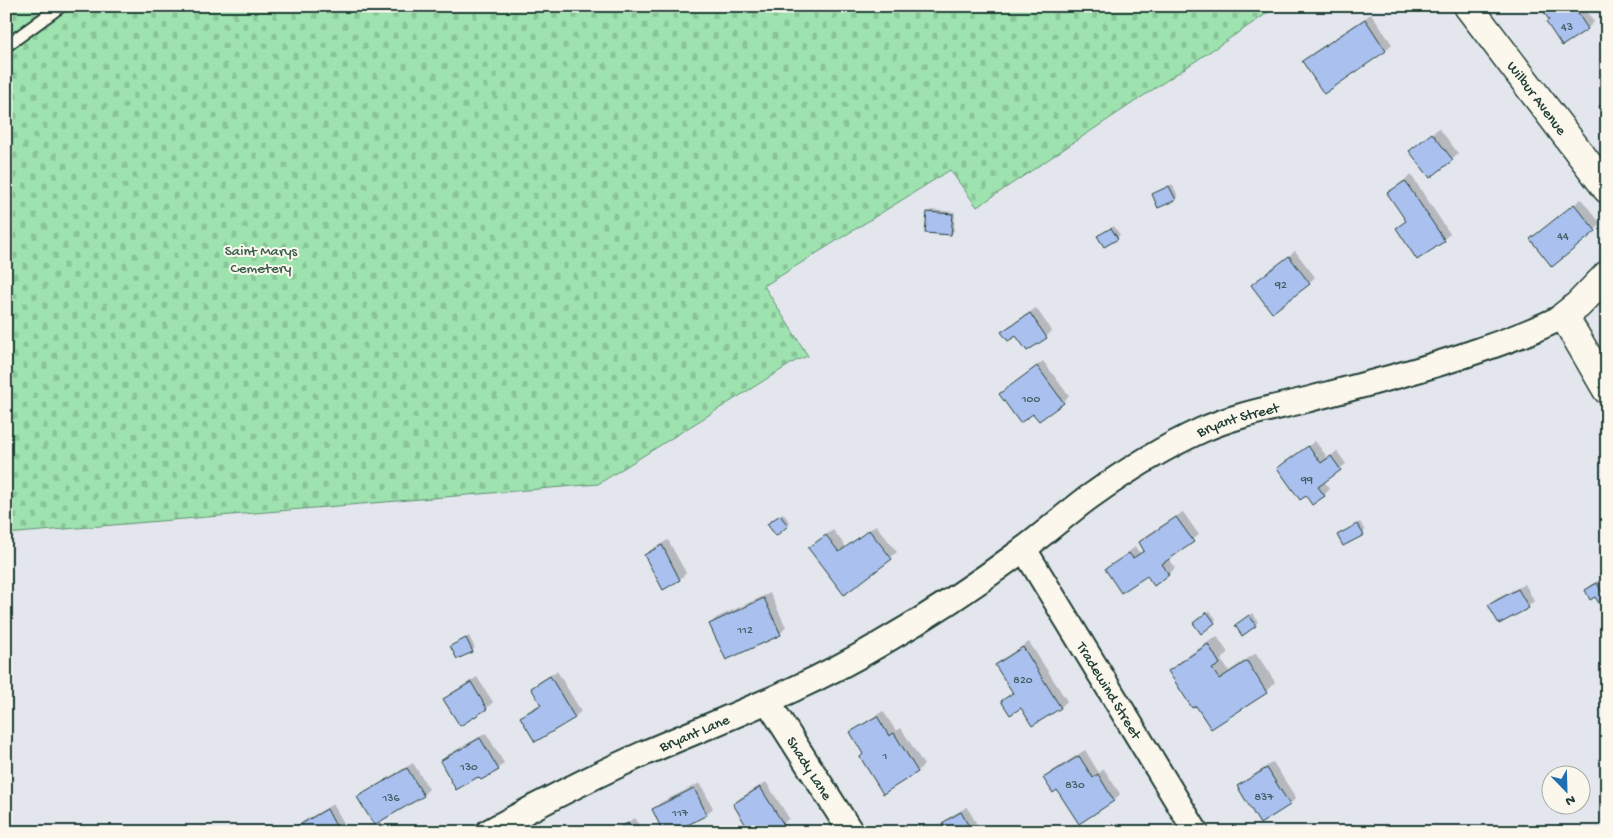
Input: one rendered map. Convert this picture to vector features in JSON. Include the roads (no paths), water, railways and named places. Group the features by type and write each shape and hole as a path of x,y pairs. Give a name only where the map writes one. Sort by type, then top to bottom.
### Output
{"street":[{"name":"Wilbur Avenue","path":"1468,6 1607,189"},
{"name":"Bryant Street","path":"899,633 962,594 1110,483 1184,440 1222,421 1356,387 1455,359 1541,328 1564,316 1578,305 1607,276"},
{"path":"1564,316 1607,390"},
{"name":"Tradewind Street","path":"1024,549 1196,832"},
{"name":"Bryant Lane","path":"488,832 635,758 768,702 842,666 899,633"},
{"name":"Shady Lane","path":"768,702 851,832"}],"lane":[{"path":"6,46 61,6"}],"park label":[{"name":"Saint Marys Cemetery","path":"261,258"}]}
